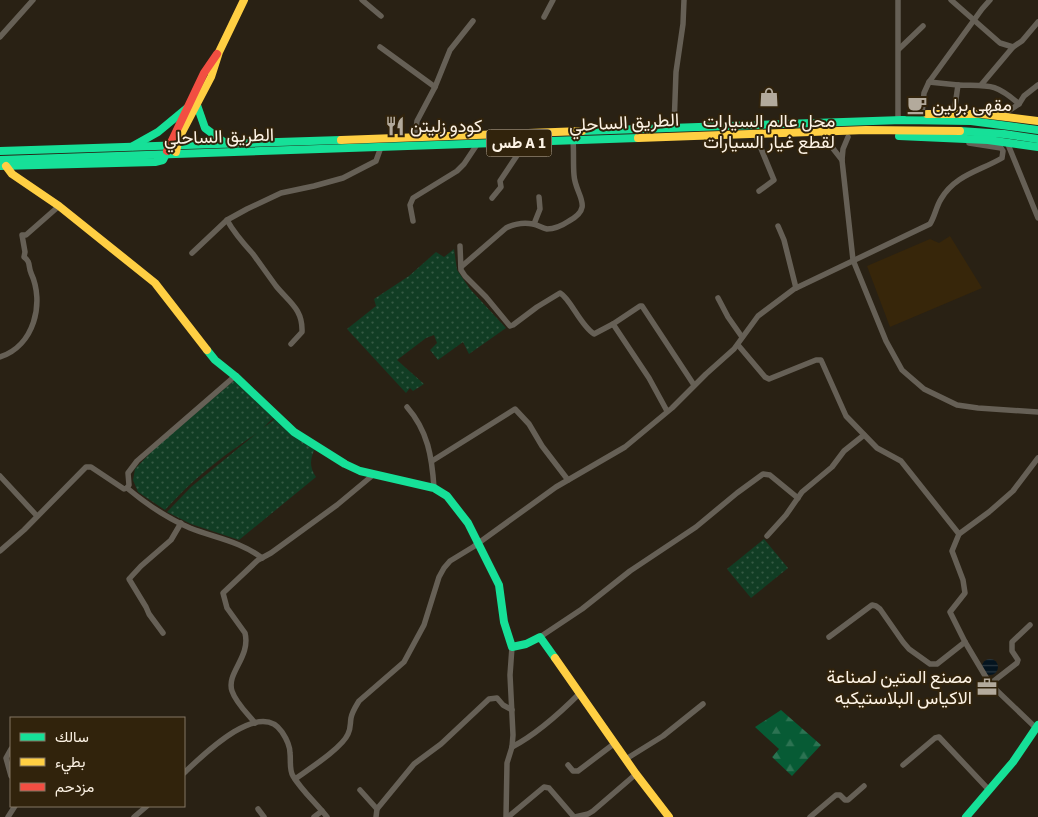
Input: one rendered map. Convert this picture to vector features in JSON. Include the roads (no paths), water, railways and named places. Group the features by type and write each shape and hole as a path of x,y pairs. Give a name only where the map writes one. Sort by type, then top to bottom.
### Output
{"main road":[{"path":"176,154 173,145 187,108 244,0"},
{"path":"3,166 163,160 198,104 211,77 218,52"},
{"path":"198,104 204,129 226,144"},
{"path":"130,147 158,132 187,108"},
{"path":"885,120 922,114 954,113 1038,121"},
{"name":"الطريق الساحلي","path":"0,160 381,147 526,133 885,120 971,121 1038,130"},
{"name":"الطريق الساحلي","path":"0,151 415,137 465,139 478,143 526,143 931,128 1003,133 1038,139"},
{"path":"807,133 824,137 901,136 961,138 1038,147"},
{"path":"3,166 118,252 154,283 211,355 294,432 345,464 373,475 434,488 447,496 468,523 499,585 504,622 512,647 526,644 540,637 636,774 669,817"},
{"path":"21,179 24,166"},
{"path":"966,817 1013,762 1037,726"}],"street":[{"path":"0,37 33,0"},
{"path":"362,0 381,16"},
{"path":"544,17 553,0"},
{"path":"674,127 676,72 684,0"},
{"path":"898,0 898,117"},
{"path":"951,0 1000,43 1013,48"},
{"path":"922,114 924,93 929,82 990,0"},
{"path":"415,137 418,121 450,50 472,21"},
{"path":"981,85 1038,22"},
{"path":"899,49 923,26"},
{"path":"380,47 435,86"},
{"path":"929,82 991,86 999,89 1019,104"},
{"path":"954,113 958,85"},
{"path":"1001,116 1019,104 1024,96 1038,85"},
{"path":"492,198 501,187 500,181 526,143 526,133"},
{"path":"755,134 774,180 759,190"},
{"path":"824,137 842,160"},
{"path":"848,137 843,149 842,160 853,260 886,341 902,370 912,380 940,398 957,405 1038,412"},
{"path":"295,779 325,757 346,738 351,727 354,709 359,701 404,662 424,625 439,577 450,562 568,480 625,447 738,345 758,316 796,288 930,224 938,204 960,178 1002,158 1003,151 1001,148 966,142 961,138"},
{"path":"461,266 506,228 520,223 534,224 552,229 579,215 583,202 574,176 573,140"},
{"path":"1007,142 1038,218"},
{"path":"413,221 410,205 412,198 457,171 478,143"},
{"path":"192,253 227,220 281,193 342,178 376,161 381,147"},
{"path":"534,224 540,209 540,197"},
{"path":"0,357 15,348 27,336 37,310 38,297 36,285 30,271 29,262 24,257 22,235 26,235 58,206"},
{"path":"227,220 242,244 251,252 298,311 302,332 291,344"},
{"path":"778,226 784,240 796,288"},
{"path":"460,246 461,266 465,276 486,297 510,326 560,293 594,334 642,306 694,385"},
{"path":"718,298 742,338"},
{"path":"613,324 649,378 667,411"},
{"path":"738,345 765,377 769,379 816,360 821,360 846,416 877,448 898,458 905,465 959,534"},
{"path":"127,488 129,485 128,473 137,461 235,376"},
{"path":"407,407 420,426 428,445 432,461 434,488"},
{"path":"432,461 515,409 529,424 542,446 568,480"},
{"path":"767,536 782,520 802,492 832,467 844,451 864,435"},
{"path":"1037,726 990,684 950,612 964,596 966,590 952,552 959,534 1013,491 1038,458"},
{"path":"0,551 24,530 88,466 124,489 127,488 143,502 190,528 250,549 262,558"},
{"path":"540,637 582,609 630,571 696,527 763,474 770,475 798,498"},
{"path":"255,723 235,698 231,686 245,651 246,637 227,608 223,593 252,564 337,505 373,475"},
{"path":"0,476 37,516"},
{"path":"163,633 149,614 129,580 141,566 171,540 181,523"},
{"path":"829,637 872,605 880,609 909,649 930,664 936,664 965,642"},
{"path":"990,684 1017,663 1018,660 1012,651 1012,642 1030,625"},
{"path":"507,817 507,763 512,747 510,675 512,647"},
{"path":"512,747 551,720 580,693"},
{"path":"376,817 377,809 414,764 441,744 489,699 497,698 503,705 512,710"},
{"path":"626,759 663,736 702,704"},
{"path":"185,771 218,743 245,726 269,722 282,732 289,746 291,770 295,779 327,817"},
{"path":"903,765 935,738 939,737 989,790"},
{"path":"568,765 573,771 578,771 615,743"},
{"path":"10,751 6,758 10,772"},
{"path":"507,817 544,787 549,788 575,817 588,814 636,774"},
{"path":"810,817 834,796 838,795 848,800 864,786"},
{"path":"360,790 377,809"},
{"path":"134,817 146,807"},
{"path":"258,809 264,817"},
{"path":"314,817 322,811"}],"water":[{"path":"990,659 998,667 990,675 982,667"}],"place":[{"name":"محل عالم السيارات لقطع غيار السيارات","path":"769,97"},
{"name":"مقهى برلين","path":"917,105"},
{"name":"كودو زليتن","path":"395,126"},
{"name":"مصنع المتين لصناعة الاكياس البلاستيكيه","path":"987,687"}]}
